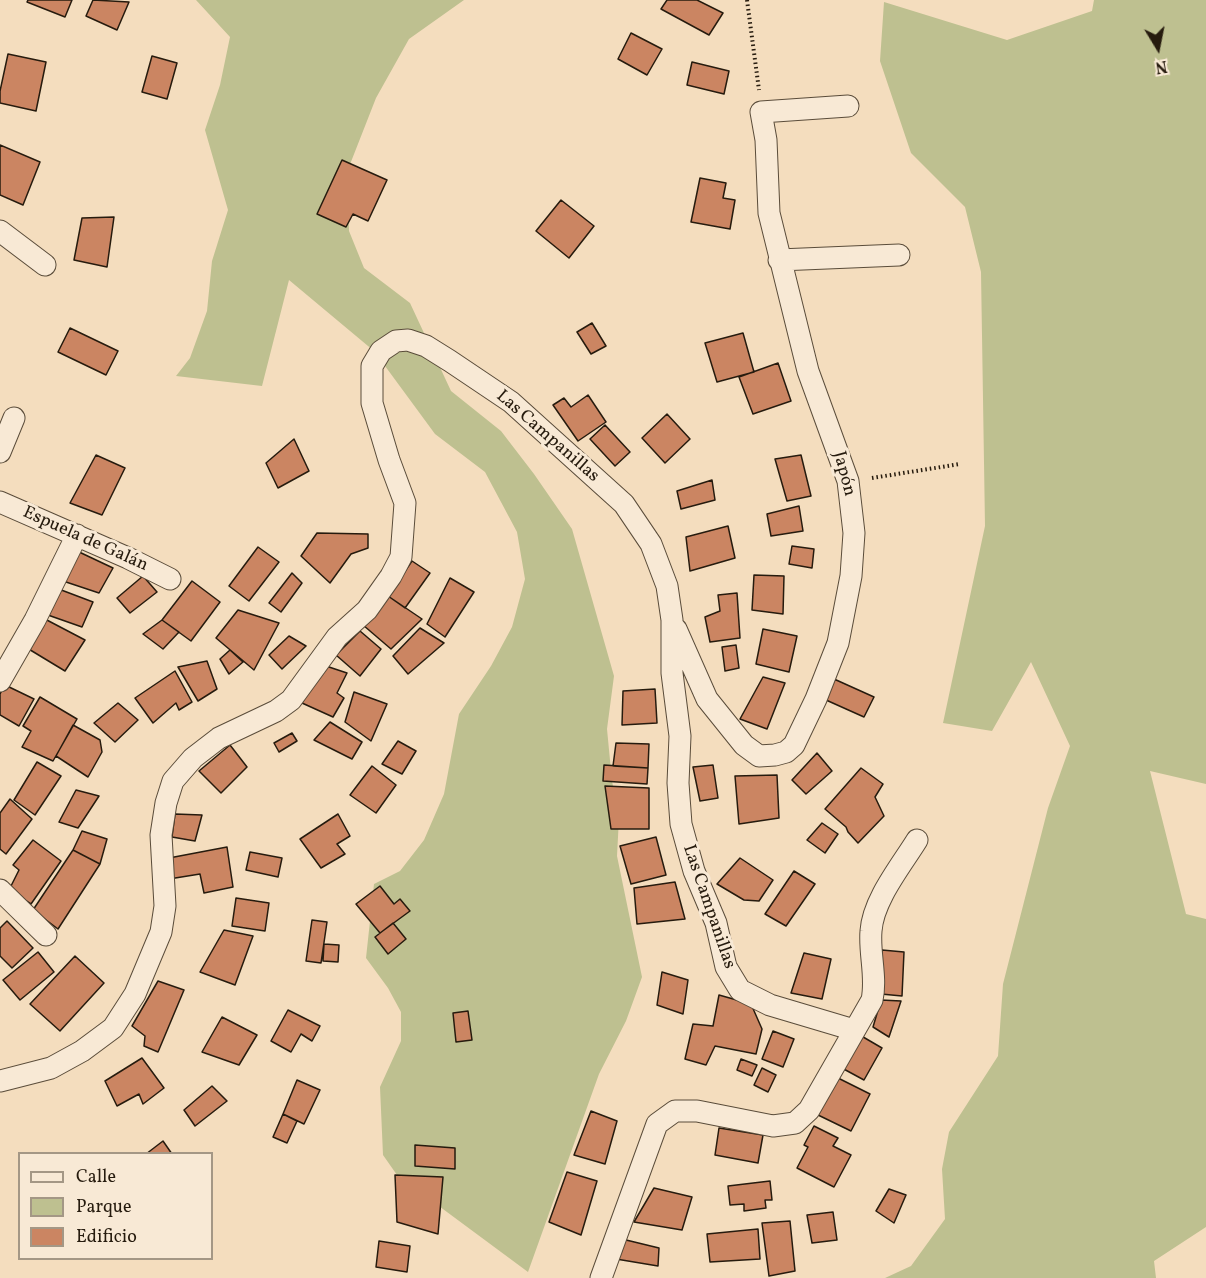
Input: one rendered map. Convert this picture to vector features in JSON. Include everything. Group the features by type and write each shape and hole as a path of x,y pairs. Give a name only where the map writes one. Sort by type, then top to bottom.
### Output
{"street":[{"path":"761,112 848,106"},
{"name":"Japón","path":"672,620 706,699 744,746 759,756 786,752 794,745 816,699 838,643 851,576 854,533 848,481 808,371 779,260 769,213 766,140 761,112"},
{"path":"0,231 45,265"},
{"path":"779,260 899,255"},
{"name":"Las Campanillas","path":"0,1081 51,1068 82,1051 112,1028 135,994 161,932 165,906 161,835 166,803 173,781 193,758 219,738 276,711 291,700 337,637 367,610 391,576 401,556 405,503 372,403 372,366 381,351 396,342 408,340 426,346 510,402 624,504 651,544 667,586 672,620 672,673 680,736 678,783 681,824 694,871 716,923 726,967 740,990 770,1005 854,1030"},
{"path":"0,452 14,418"},
{"name":"Espuela de Galán","path":"0,502 170,579"},
{"path":"0,681 35,620 77,535"},
{"path":"602,1278 657,1124 675,1111 697,1111 773,1126 795,1123 809,1110 872,1000 875,985 871,930 877,904 917,840"},
{"path":"0,890 46,935"}],"path":[{"path":"747,0 761,112"},
{"path":"848,481 960,464"}],"green space":[{"path":"196,0 464,0 409,39 376,98 347,172 349,231 364,268 410,303 451,391 501,431 572,529 614,676 607,729 612,781 619,818 617,856 642,977 626,1021 599,1074 528,1272 397,1175 383,1155 380,1087 401,1041 401,1012 388,988 366,958 374,884 400,871 424,840 444,794 459,714 491,666 512,627 525,579 517,532 485,472 435,434 374,351 289,280 262,386 176,376 190,358 207,311 212,261 228,210 205,130 220,85 230,37"},
{"path":"1094,0 1206,0 1206,784 1150,771 1186,914 1206,919 1206,1227 1154,1261 1156,1278 885,1278 911,1266 945,1219 942,1169 949,1132 998,1056 1003,984 1048,808 1070,746 1031,662 992,731 943,723 985,526 981,272 965,207 911,153 880,61 884,2 1007,40 1092,11"}],"building":[{"path":"28,0 72,0 65,17 27,2"},
{"path":"93,0 129,2 117,30 86,16"},
{"path":"667,0 697,0 723,13 709,35 661,9"},
{"path":"631,33 662,49 647,75 618,59"},
{"path":"8,54 46,62 36,111 0,103 0,91"},
{"path":"152,56 177,63 167,99 142,92"},
{"path":"692,62 729,71 724,94 687,85"},
{"path":"0,145 40,162 23,205 0,195"},
{"path":"342,160 387,180 368,221 353,214 346,227 317,214"},
{"path":"700,178 726,183 723,198 735,200 730,229 691,222"},
{"path":"561,200 594,226 569,258 536,231"},
{"path":"114,217 107,267 74,260 82,218"},
{"path":"592,323 606,346 591,354 577,332"},
{"path":"70,328 118,351 106,375 58,352"},
{"path":"743,333 754,372 717,382 705,343"},
{"path":"778,363 791,401 753,414 739,377"},
{"path":"588,395 606,422 578,441 553,405 564,398 571,407"},
{"path":"667,414 690,439 665,463 642,438"},
{"path":"605,425 630,452 615,466 590,439"},
{"path":"294,439 309,471 278,488 266,463"},
{"path":"96,455 125,468 102,515 70,503"},
{"path":"801,455 811,496 787,501 775,459"},
{"path":"712,480 715,500 681,509 677,491"},
{"path":"799,506 803,531 771,536 767,514"},
{"path":"728,526 735,558 690,571 686,537"},
{"path":"317,533 368,534 368,548 351,554 330,583 301,556"},
{"path":"792,546 814,549 812,568 789,564"},
{"path":"258,547 279,562 249,601 229,586"},
{"path":"77,551 113,568 99,593 60,580"},
{"path":"412,561 430,573 405,608 388,596"},
{"path":"292,573 302,583 281,612 269,603"},
{"path":"754,575 784,576 783,614 752,610"},
{"path":"143,576 157,592 130,613 117,598"},
{"path":"450,578 474,592 445,637 427,624"},
{"path":"192,581 220,602 191,641 162,620"},
{"path":"56,588 93,602 82,627 45,614"},
{"path":"737,593 740,638 710,642 705,617 720,611 718,595"},
{"path":"388,596 422,619 391,649 363,625"},
{"path":"238,610 279,623 254,670 216,638"},
{"path":"43,618 85,640 65,671 27,648"},
{"path":"162,620 179,632 163,649 143,634"},
{"path":"420,628 444,643 408,674 393,656"},
{"path":"763,629 797,636 789,672 756,664"},
{"path":"360,631 381,649 360,676 336,655"},
{"path":"289,636 306,646 282,669 269,655"},
{"path":"736,645 739,668 725,671 722,647"},
{"path":"230,650 243,662 229,674 220,659"},
{"path":"207,661 217,689 198,701 178,667"},
{"path":"323,665 347,673 337,693 344,698 333,717 302,703"},
{"path":"175,671 192,702 179,710 176,703 153,723 135,698"},
{"path":"763,677 785,683 767,729 740,719"},
{"path":"834,679 874,697 864,717 826,700"},
{"path":"5,685 34,699 19,726 0,715 0,694"},
{"path":"655,689 657,723 622,725 623,691"},
{"path":"354,692 387,704 371,741 345,722"},
{"path":"40,697 77,719 53,761 22,747 31,731 23,726"},
{"path":"118,703 138,720 115,742 94,723"},
{"path":"330,722 362,742 352,759 314,740"},
{"path":"73,725 100,740 102,752 88,777 56,756"},
{"path":"292,733 297,741 279,752 274,743"},
{"path":"398,741 416,751 402,774 382,764"},
{"path":"616,743 649,744 648,768 613,766"},
{"path":"230,745 247,767 221,793 199,771"},
{"path":"817,753 832,771 806,794 792,780"},
{"path":"37,762 61,776 35,815 14,800"},
{"path":"604,765 648,768 647,784 603,781"},
{"path":"713,765 718,798 700,801 693,767"},
{"path":"372,766 396,785 376,813 350,795"},
{"path":"861,768 883,784 875,797 884,816 858,843 846,827 825,809"},
{"path":"777,775 779,818 739,824 735,776"},
{"path":"605,786 649,788 649,829 611,829"},
{"path":"76,790 99,796 78,828 59,822"},
{"path":"10,799 32,819 6,854 0,849 0,813"},
{"path":"175,814 202,815 195,841 172,837"},
{"path":"338,814 350,836 337,844 345,854 321,868 300,839"},
{"path":"822,823 838,834 825,853 807,840"},
{"path":"82,831 107,839 100,864 73,850"},
{"path":"656,837 666,875 631,884 620,846"},
{"path":"33,840 61,861 31,904 9,890 19,870 13,865"},
{"path":"227,847 233,887 204,893 200,874 169,879 169,858"},
{"path":"73,850 100,864 58,929 33,910"},
{"path":"250,852 282,858 278,877 246,870"},
{"path":"740,858 773,880 759,901 744,900 717,884"},
{"path":"794,871 815,884 786,926 765,914"},
{"path":"675,882 685,919 637,924 634,888"},
{"path":"380,886 394,904 400,899 410,911 380,933 356,904"},
{"path":"236,898 269,903 265,931 232,926"},
{"path":"312,920 327,922 321,963 306,961"},
{"path":"7,921 33,948 12,968 0,956 0,928"},
{"path":"393,923 406,939 388,954 375,937"},
{"path":"224,930 253,936 235,985 200,972"},
{"path":"324,944 339,945 338,962 323,961"},
{"path":"882,950 904,952 902,996 881,994"},
{"path":"38,952 54,972 20,1000 3,980"},
{"path":"804,953 831,959 822,999 791,993"},
{"path":"75,956 104,983 60,1031 30,1004"},
{"path":"662,972 688,980 683,1014 657,1005"},
{"path":"158,981 184,990 158,1052 144,1046 145,1036 132,1026"},
{"path":"719,995 751,1004 762,1029 756,1054 715,1046 706,1065 685,1059 693,1024 713,1026"},
{"path":"881,1000 901,1001 889,1037 873,1027"},
{"path":"288,1010 320,1026 312,1041 301,1034 291,1052 271,1041"},
{"path":"468,1011 472,1040 456,1042 453,1013"},
{"path":"222,1017 257,1035 239,1065 202,1052"},
{"path":"773,1031 794,1039 783,1067 762,1059"},
{"path":"858,1034 882,1048 864,1080 840,1067"},
{"path":"142,1058 164,1088 143,1104 139,1094 117,1106 105,1081"},
{"path":"741,1059 757,1065 752,1076 737,1070"},
{"path":"762,1068 776,1075 768,1092 754,1085"},
{"path":"834,1076 870,1094 851,1131 816,1114"},
{"path":"297,1080 320,1090 304,1124 283,1114"},
{"path":"212,1086 227,1101 195,1126 184,1110"},
{"path":"591,1111 617,1121 605,1164 574,1155"},
{"path":"283,1114 297,1121 287,1143 273,1137"},
{"path":"814,1126 838,1138 833,1146 851,1155 834,1187 797,1168 808,1147 804,1145"},
{"path":"719,1128 763,1135 758,1163 715,1155"},
{"path":"163,1141 171,1152 149,1152"},
{"path":"415,1145 455,1148 455,1169 415,1166"},
{"path":"567,1172 597,1181 581,1235 549,1222"},
{"path":"395,1175 443,1177 438,1234 397,1222"},
{"path":"770,1181 772,1200 765,1200 766,1208 744,1211 744,1204 730,1205 728,1186"},
{"path":"654,1188 692,1197 682,1230 634,1222"},
{"path":"889,1189 906,1195 894,1223 876,1211"},
{"path":"833,1212 837,1240 812,1243 807,1215"},
{"path":"790,1221 795,1271 769,1276 762,1223"},
{"path":"758,1229 760,1259 710,1262 707,1234"},
{"path":"622,1239 659,1248 658,1266 616,1259"},
{"path":"379,1241 410,1246 407,1272 376,1267"}]}
